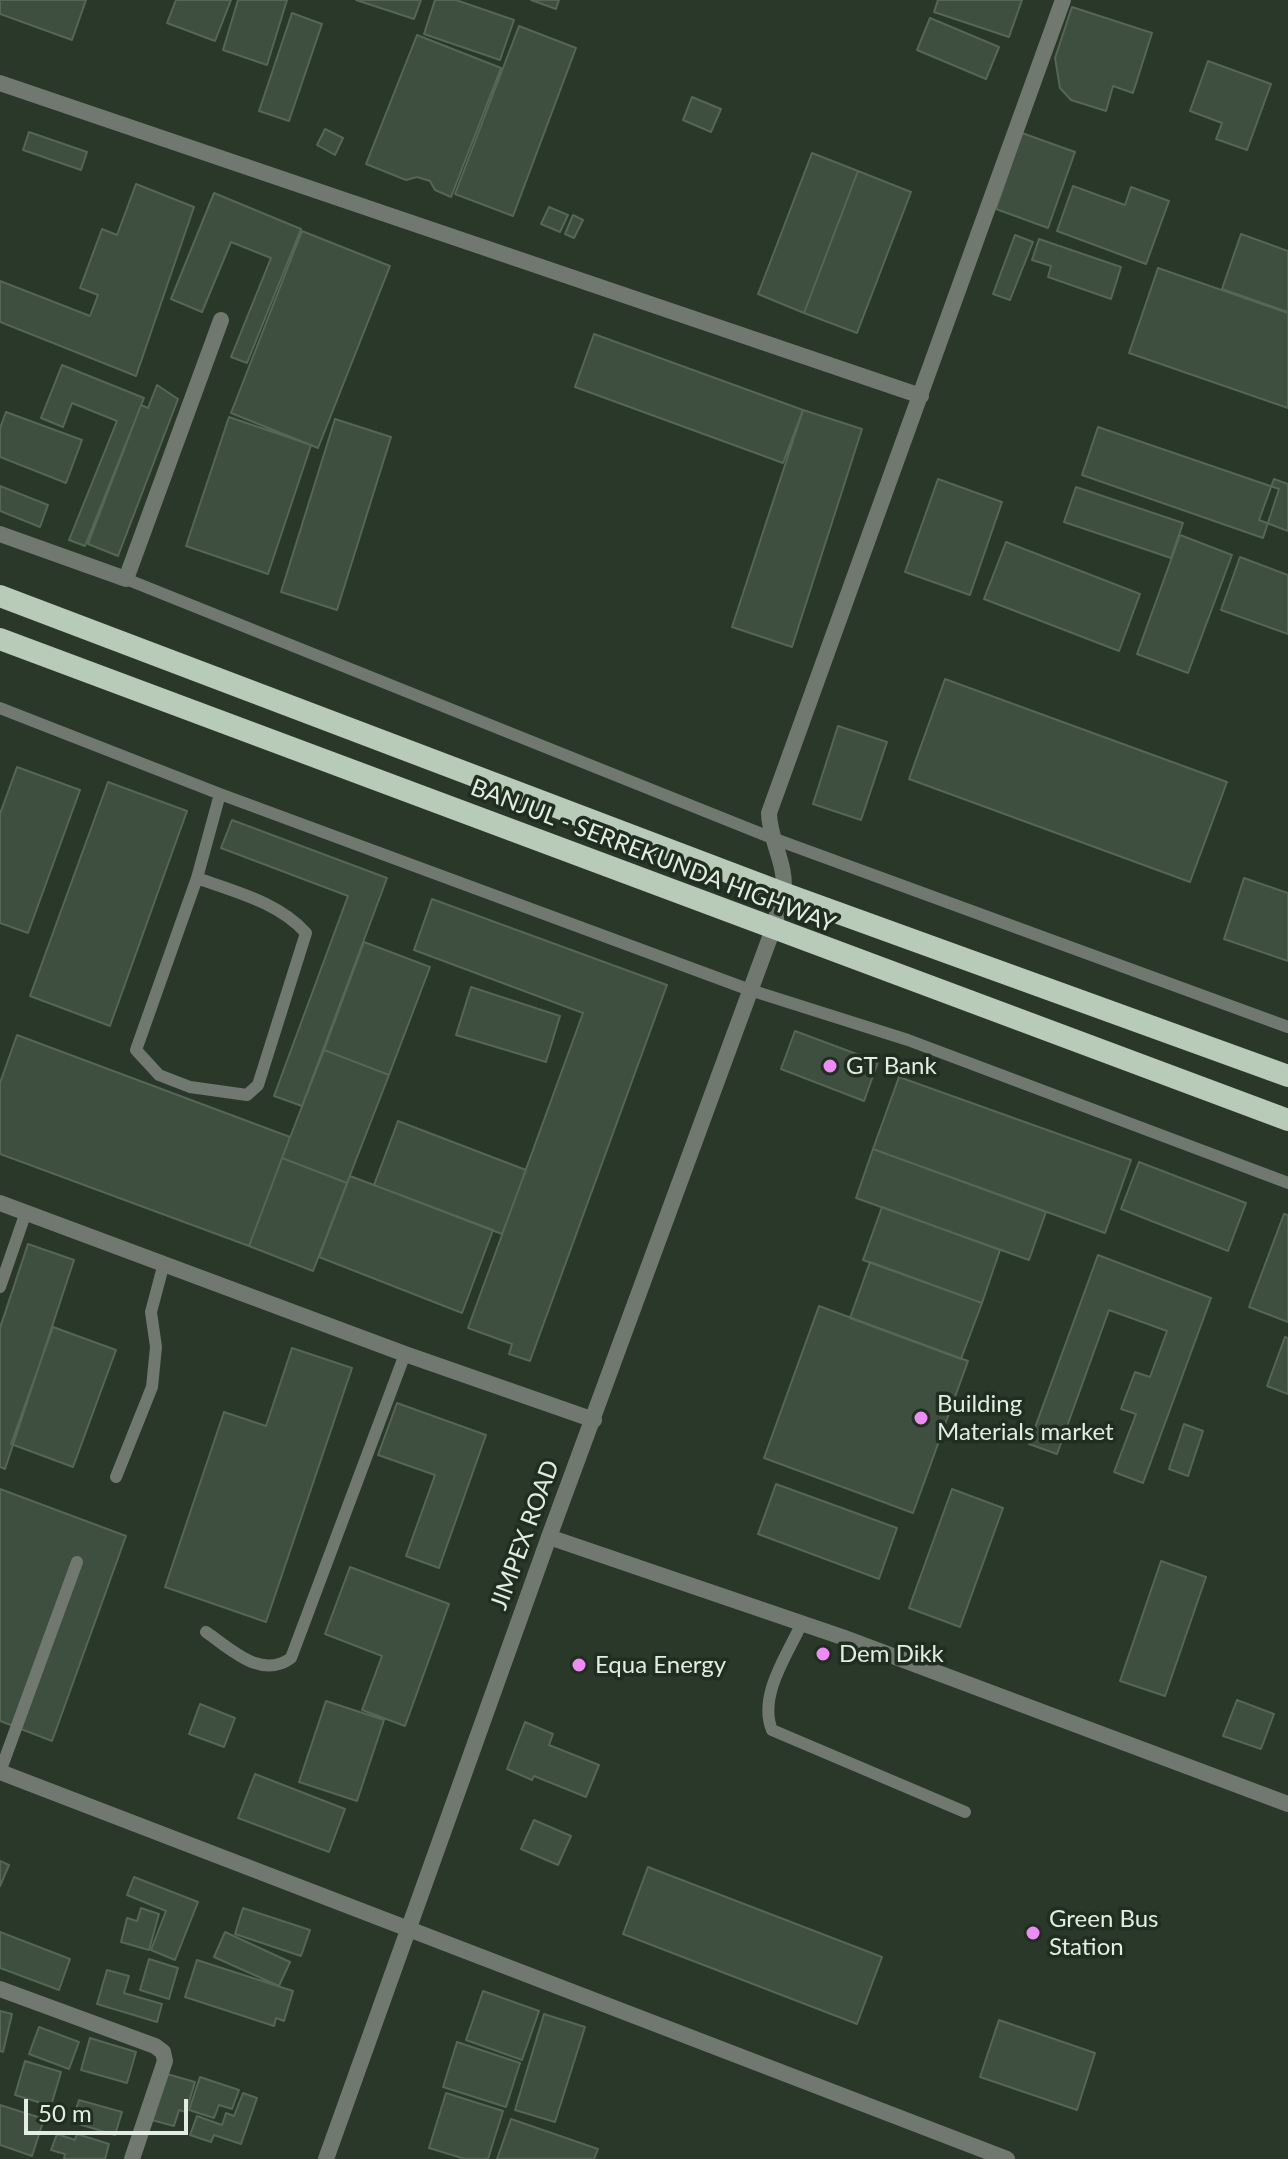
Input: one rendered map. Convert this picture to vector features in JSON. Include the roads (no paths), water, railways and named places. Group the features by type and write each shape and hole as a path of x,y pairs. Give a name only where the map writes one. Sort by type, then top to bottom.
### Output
{"highway":[{"name":"BANJUL - SERREKUNDA HIGHWAY","path":"0,596 783,893 1288,1076"},
{"name":"BANJUL - SERREKUNDA HIGHWAY","path":"0,639 1288,1120"}],"street":[{"path":"783,893 784,876 772,838 769,813 1063,0"},
{"path":"0,83 921,396"},
{"path":"0,534 126,579 221,320"},
{"name":"JIMPEX ROAD","path":"326,2159 549,1537 773,929 783,893"},
{"path":"0,1203 405,1354 594,1420"},
{"path":"549,1537 802,1623 1288,1804"},
{"path":"0,1772 1007,2159"},
{"path":"0,1989 155,2046 163,2052 165,2061 132,2159"}],"lane":[{"path":"126,579 772,838 1288,1027"},
{"path":"0,708 220,794 750,990 908,1040 1288,1183"},
{"path":"197,878 267,904 293,919 306,933 258,1085 247,1095 190,1087 159,1075 136,1050 197,878 220,794"},
{"path":"0,1287 26,1212"},
{"path":"116,1477 152,1387 156,1347 151,1312 164,1263"},
{"path":"206,1632 244,1659 267,1668 281,1665 291,1658 405,1354"},
{"path":"0,1772 77,1562"},
{"path":"802,1623 768,1696 766,1715 772,1730 965,1812"}],"place":[{"name":"GT Bank","path":"830,1066"},
{"name":"Building Materials market","path":"921,1418"},
{"name":"Dem Dikk","path":"823,1654"},
{"name":"Equa Energy","path":"579,1665"},
{"name":"Green Bus Station","path":"1033,1933"}]}
